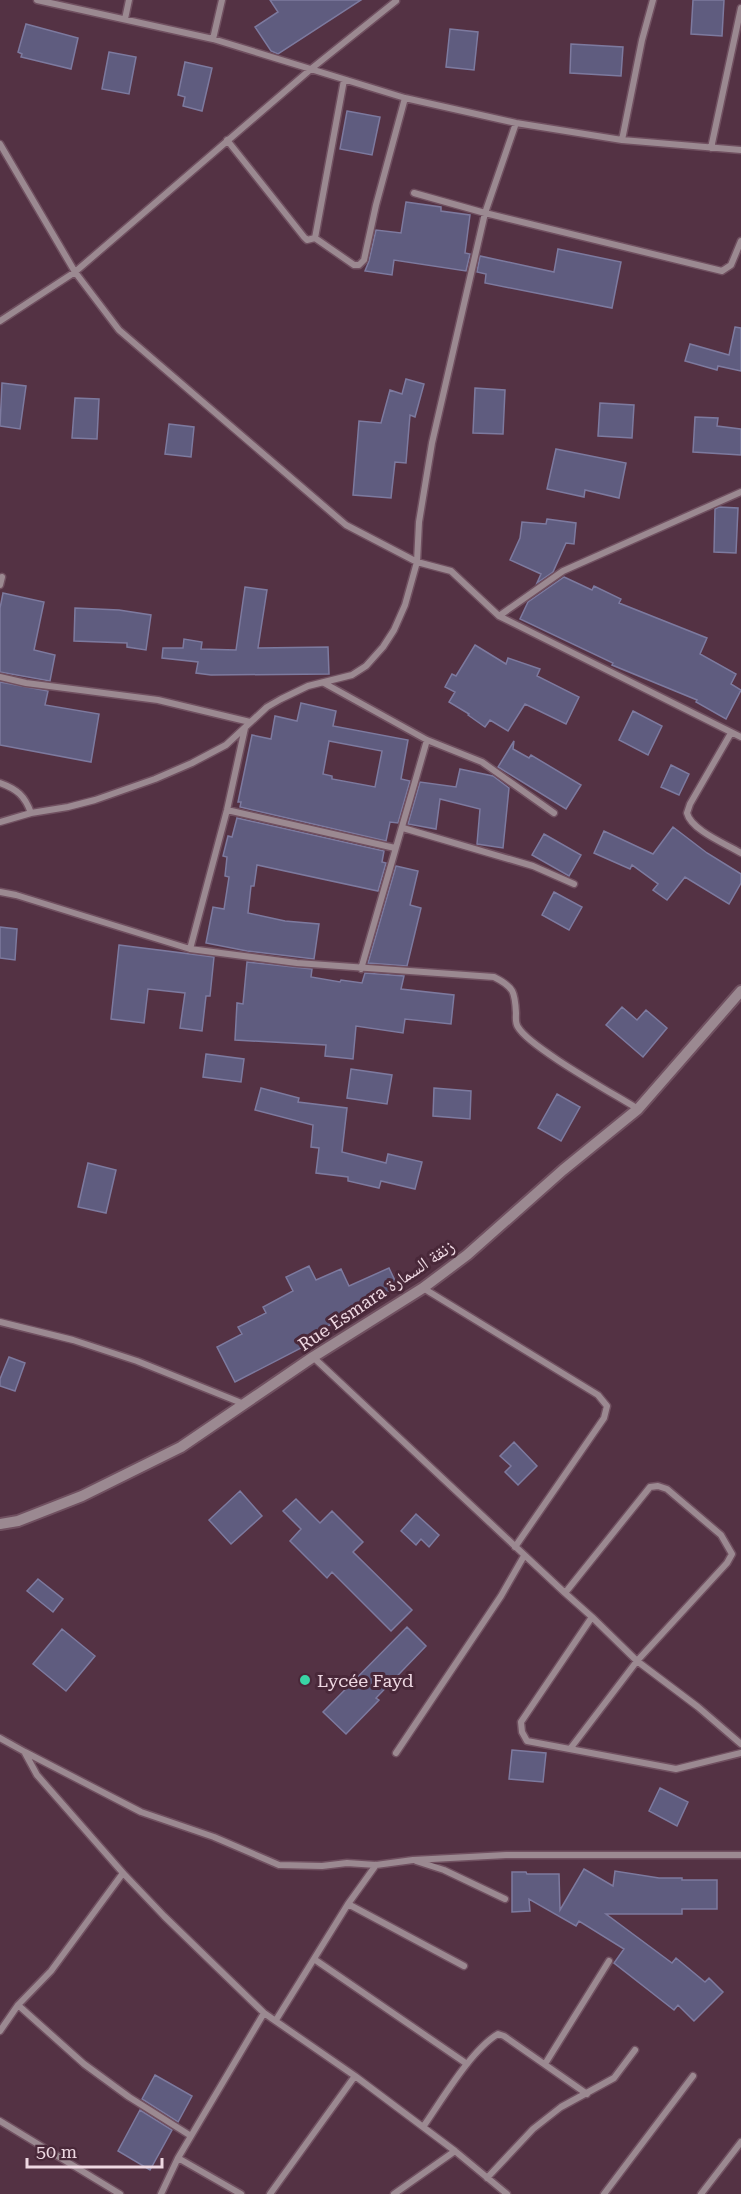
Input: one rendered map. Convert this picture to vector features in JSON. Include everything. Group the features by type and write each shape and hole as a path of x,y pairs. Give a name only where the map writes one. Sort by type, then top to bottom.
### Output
{"street":[{"path":"37,0 213,39 405,98 516,123 622,140 741,150"},
{"path":"125,19 129,0"},
{"path":"213,39 222,0"},
{"path":"622,140 642,40 653,0"},
{"path":"0,321 75,272 311,69 396,1"},
{"path":"711,148 741,8"},
{"path":"315,238 344,80"},
{"path":"227,140 307,240 315,238 354,265 362,264 405,98"},
{"path":"0,822 95,800 155,779 212,753 226,745 247,725 281,699 308,686 352,675 366,666 383,647 394,630 405,605 417,562 419,522 432,443 485,213 516,123"},
{"path":"0,144 75,272 119,330 346,525 417,562 451,571 500,616 741,737"},
{"path":"414,193 485,213 722,271 731,265 741,241"},
{"path":"500,616 563,571 741,492"},
{"path":"0,585 2,577"},
{"path":"0,677 26,683 158,700 247,725"},
{"path":"324,682 427,740 482,762 554,813"},
{"path":"190,949 247,725"},
{"path":"731,733 687,813 692,824 741,853"},
{"path":"361,969 427,740"},
{"path":"0,783 13,788 23,796 31,813"},
{"path":"226,810 395,848"},
{"path":"403,828 532,866 574,884"},
{"path":"0,892 190,949 361,969 494,977 506,983 514,992 516,1020 521,1031 548,1053 638,1109"},
{"name":"Rue Esmara زنقة السمارة","path":"0,1524 18,1521 82,1496 181,1447 313,1357 423,1288 467,1255 563,1170 638,1109 741,991"},
{"path":"423,1288 598,1395 607,1406 604,1418 515,1547"},
{"path":"0,1322 74,1340 245,1404"},
{"path":"313,1357 638,1661 698,1707 741,1744"},
{"path":"565,1593 650,1487 658,1486 667,1489 722,1534 732,1554 727,1563 638,1661 570,1749"},
{"path":"396,1753 501,1596 524,1556"},
{"path":"592,1617 521,1722 522,1732 527,1741 676,1769 741,1753"},
{"path":"0,1738 141,1812 214,1837 279,1864 376,1865 413,1860 506,1855 741,1855"},
{"path":"25,1752 37,1775 123,1873 264,2013 355,2076 455,2151 507,2194"},
{"path":"413,1860 444,1870 505,1899"},
{"path":"276,2020 348,1904 376,1865"},
{"path":"0,2031 18,2005 51,1971 123,1873"},
{"path":"348,1904 464,1966"},
{"path":"314,1959 467,2064"},
{"path":"545,2064 609,1961"},
{"path":"18,2005 84,2064 129,2097 191,2136"},
{"path":"161,2194 178,2158 264,2013"},
{"path":"423,2127 467,2064 498,2034 587,2094"},
{"path":"487,2178 533,2129 561,2107 614,2078 635,2050"},
{"path":"270,2194 355,2076"},
{"path":"604,2194 693,2076"},
{"path":"0,2121 120,2194"},
{"path":"700,2194 741,2142"},
{"path":"394,2194 455,2151"},
{"path":"178,2158 241,2194"}],"building":[{"path":"270,0 361,0 278,54 271,51 255,27 278,12"},
{"path":"693,0 724,0 722,36 691,34"},
{"path":"26,24 78,38 71,69 21,57 22,54 18,52"},
{"path":"450,29 478,32 474,70 446,67"},
{"path":"571,44 623,47 621,76 570,73"},
{"path":"109,52 136,57 129,94 102,89"},
{"path":"185,62 212,68 202,111 183,106 185,97 178,95"},
{"path":"347,111 380,117 372,155 340,149"},
{"path":"406,202 441,207 441,211 470,215 465,253 470,254 466,271 394,260 392,275 365,271 376,230 401,233"},
{"path":"558,249 621,262 612,308 485,283 486,274 477,272 480,256 554,272"},
{"path":"735,327 741,328 741,371 718,366 717,370 685,361 690,344 729,355"},
{"path":"406,379 424,384 415,417 410,415 406,463 395,462 391,498 353,495 359,421 381,423 390,390 402,394"},
{"path":"2,383 26,386 20,429 0,426"},
{"path":"475,388 505,390 503,434 473,433"},
{"path":"75,398 99,399 97,439 72,438"},
{"path":"600,403 634,405 632,438 598,436"},
{"path":"695,417 718,418 717,426 741,429 741,455 693,452"},
{"path":"169,424 194,427 191,457 165,454"},
{"path":"556,449 626,463 619,498 585,490 584,497 547,489"},
{"path":"719,507 738,508 736,553 714,552 715,509"},
{"path":"547,519 576,523 574,544 566,543 553,572 537,583 541,574 510,560 520,538 522,522 546,524"},
{"path":"564,577 592,590 594,586 621,599 619,603 707,638 700,654 736,674 731,684 741,690 726,719 696,702 697,700 612,665 613,663 520,619 528,602"},
{"path":"245,587 267,590 258,648 328,647 329,674 211,675 196,673 198,662 162,658 163,648 183,648 184,639 202,642 201,649 236,650"},
{"path":"3,593 44,602 34,650 55,655 50,681 0,672 0,608"},
{"path":"75,608 119,610 151,615 146,650 127,647 127,643 74,641"},
{"path":"475,645 506,664 508,658 540,669 537,676 579,697 566,724 525,704 508,731 490,720 485,727 449,702 455,692 445,687 452,674 456,676"},
{"path":"0,682 48,691 45,705 99,714 91,762 0,745"},
{"path":"301,703 336,711 333,726 408,740 401,779 410,781 398,823 390,822 386,841 240,807 241,802 238,802 252,735 271,739 275,716 297,721","holes":["329,741 382,751 375,787 332,779 332,776 323,774"]},
{"path":"633,711 662,726 648,755 619,740"},
{"path":"514,741 513,749 529,758 531,755 581,785 566,809 498,767"},
{"path":"671,765 689,774 679,795 661,787"},
{"path":"460,769 493,776 509,788 503,848 477,844 480,809 440,799 436,829 408,824 420,782 456,787"},
{"path":"237,818 384,851 382,862 386,863 378,891 257,865 254,886 251,886 248,913 285,921 319,924 314,959 247,951 206,943 213,907 224,909 229,877 225,876 227,857 223,856 228,836 232,837"},
{"path":"673,827 707,853 741,874 741,883 729,904 685,877 667,900 653,890 658,884 632,865 630,869 594,853 604,831 653,854"},
{"path":"544,834 581,855 569,876 532,855"},
{"path":"396,866 418,871 410,905 421,908 407,966 368,963"},
{"path":"554,892 582,907 569,930 542,915"},
{"path":"0,927 17,929 15,960 0,958"},
{"path":"119,945 214,957 210,996 206,996 202,1031 180,1028 185,993 148,989 144,1023 111,1019"},
{"path":"247,962 312,969 311,977 340,982 341,980 362,983 365,973 404,976 401,989 454,995 451,1024 405,1019 403,1033 356,1026 353,1059 325,1056 326,1045 235,1040 237,1003 243,1004"},
{"path":"622,1007 637,1020 646,1010 667,1028 643,1057 606,1025"},
{"path":"206,1054 244,1059 241,1082 203,1077"},
{"path":"351,1069 392,1075 387,1104 347,1098"},
{"path":"261,1088 299,1098 298,1102 347,1108 342,1152 386,1163 388,1154 422,1162 415,1189 381,1181 379,1188 348,1181 348,1177 316,1173 319,1148 311,1147 313,1125 255,1110"},
{"path":"434,1088 471,1091 470,1119 433,1116"},
{"path":"557,1094 580,1107 561,1141 538,1128"},
{"path":"88,1163 116,1170 106,1213 78,1207"},
{"path":"309,1266 316,1280 341,1269 349,1286 389,1268 398,1287 347,1311 349,1316 302,1338 305,1346 235,1382 217,1347 242,1334 238,1327 266,1313 263,1307 293,1291 286,1277"},
{"path":"9,1357 25,1363 15,1391 0,1386 0,1379"},
{"path":"514,1442 537,1466 518,1485 505,1472 511,1466 500,1456"},
{"path":"240,1491 262,1516 231,1544 209,1520"},
{"path":"296,1499 320,1523 332,1511 363,1542 353,1552 412,1610 391,1631 332,1572 327,1578 290,1541 301,1529 283,1511"},
{"path":"416,1514 439,1535 429,1547 421,1539 416,1545 401,1531"},
{"path":"38,1579 63,1599 53,1612 27,1591"},
{"path":"407,1627 426,1646 376,1698 379,1700 346,1734 323,1712"},
{"path":"62,1629 95,1656 66,1691 33,1664"},
{"path":"512,1750 546,1753 543,1782 509,1779"},
{"path":"660,1788 688,1802 677,1826 649,1811"},
{"path":"584,1869 613,1886 615,1871 659,1878 717,1880 717,1909 682,1909 682,1914 606,1914 672,1963 676,1958 705,1982 709,1978 723,1992 694,2021 678,2005 674,2010 614,1963 624,1949 579,1921 576,1926 529,1899 530,1911 512,1912 512,1872 559,1874 560,1910"},
{"path":"155,2075 192,2096 178,2122 142,2099"},
{"path":"140,2110 172,2130 150,2170 118,2151"}],"place":[{"name":"Lycée Fayd","path":"305,1680"}]}
